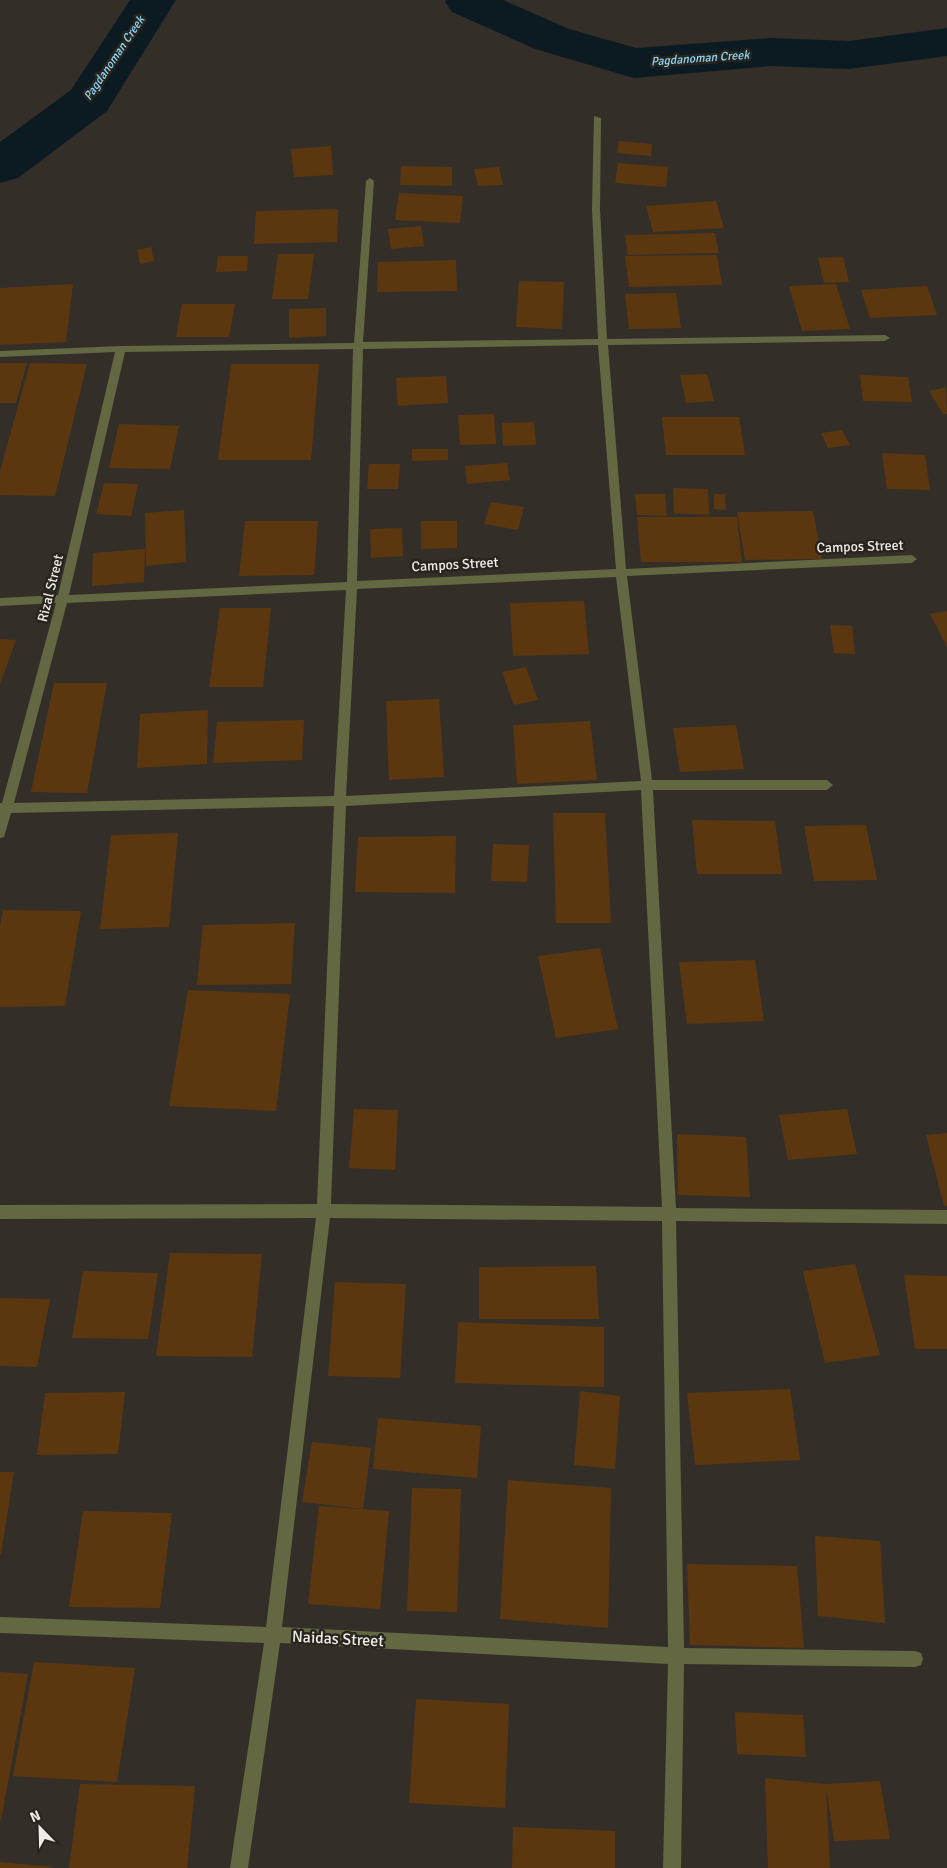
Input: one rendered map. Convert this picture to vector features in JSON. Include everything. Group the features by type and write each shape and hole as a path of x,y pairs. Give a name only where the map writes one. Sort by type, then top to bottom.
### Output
{"street":[{"path":"598,118 596,209 603,344 621,571 646,785 669,1216 676,1656 672,1868"},
{"path":"239,1868 273,1635 324,1211 340,801 352,584 358,346 370,181"},
{"path":"0,354 121,349 603,344 885,338"},
{"name":"Rizal Street","path":"0,833 3,808 64,598 121,349"},
{"name":"Campos Street","path":"0,602 621,571 912,559"},
{"path":"3,808 340,801 646,785 827,785"},
{"path":"0,1212 324,1211 669,1216 947,1217"},
{"name":"Naidas Street","path":"0,1625 273,1635 676,1656 915,1659"}],"building":[{"path":"619,141 652,144 651,156 617,153"},
{"path":"331,146 333,175 294,177 291,149"},
{"path":"618,163 668,167 666,187 615,183"},
{"path":"401,166 452,167 452,186 400,185"},
{"path":"499,167 503,185 478,186 474,169"},
{"path":"399,193 463,196 460,223 395,220"},
{"path":"716,201 724,228 653,232 646,206"},
{"path":"338,209 337,242 254,244 256,211"},
{"path":"421,226 424,246 391,249 388,229"},
{"path":"715,233 719,253 628,255 625,235"},
{"path":"151,247 154,261 140,264 137,250"},
{"path":"278,254 314,254 308,299 272,299"},
{"path":"717,255 722,285 629,287 625,256"},
{"path":"218,256 248,256 247,271 216,272"},
{"path":"843,257 849,282 824,283 818,258"},
{"path":"456,260 457,291 377,292 378,262"},
{"path":"519,281 564,282 562,329 516,327"},
{"path":"73,284 66,342 0,345 0,288"},
{"path":"836,284 850,329 802,331 789,286"},
{"path":"927,286 937,315 870,318 861,290"},
{"path":"676,293 681,328 629,329 625,294"},
{"path":"182,304 235,304 229,337 176,337"},
{"path":"326,308 326,336 289,338 289,309"},
{"path":"0,363 27,363 16,403 0,403"},
{"path":"30,363 87,364 55,496 0,495 0,471"},
{"path":"231,364 319,364 311,460 218,460"},
{"path":"707,374 714,401 686,403 680,375"},
{"path":"860,375 908,377 912,402 863,401"},
{"path":"446,376 448,403 398,406 396,378"},
{"path":"946,387 947,414 943,414 929,391"},
{"path":"494,414 496,444 460,445 458,415"},
{"path":"662,417 739,417 745,455 666,455"},
{"path":"534,422 536,445 503,446 502,423"},
{"path":"119,424 179,426 170,469 109,468"},
{"path":"842,430 850,445 828,448 821,433"},
{"path":"412,449 448,449 448,460 412,461"},
{"path":"882,453 925,455 930,490 887,489"},
{"path":"507,463 510,480 467,484 465,466"},
{"path":"369,464 400,464 398,489 367,489"},
{"path":"104,483 138,484 131,516 96,514"},
{"path":"673,488 708,489 709,515 674,513"},
{"path":"635,494 665,494 667,516 637,515"},
{"path":"714,494 725,494 726,510 714,509"},
{"path":"491,502 524,507 518,530 484,524"},
{"path":"184,510 186,562 146,566 145,513"},
{"path":"813,511 822,559 745,560 737,512"},
{"path":"637,517 737,517 742,562 641,562"},
{"path":"245,521 318,521 314,575 239,576"},
{"path":"421,521 457,521 457,548 421,549"},
{"path":"402,528 403,556 371,558 370,529"},
{"path":"145,549 144,582 92,586 93,553"},
{"path":"584,601 589,654 513,656 510,603"},
{"path":"220,608 271,608 263,687 209,687"},
{"path":"947,611 947,647 930,614"},
{"path":"830,625 852,626 855,654 834,653"},
{"path":"0,639 16,640 0,684"},
{"path":"526,667 538,700 514,705 502,672"},
{"path":"54,683 107,683 87,793 31,792"},
{"path":"439,699 444,777 389,780 386,701"},
{"path":"208,710 207,764 137,768 140,714"},
{"path":"304,720 302,760 213,763 217,722"},
{"path":"590,721 597,780 517,784 513,725"},
{"path":"736,725 744,769 680,772 673,728"},
{"path":"553,813 605,813 611,923 556,923"},
{"path":"692,820 775,821 782,874 697,874"},
{"path":"866,825 877,880 814,881 804,826"},
{"path":"178,833 169,927 100,929 111,835"},
{"path":"456,836 455,893 355,892 358,837"},
{"path":"493,844 529,845 527,882 491,881"},
{"path":"3,910 81,911 65,1006 0,1007 0,926"},
{"path":"295,923 291,984 197,985 203,925"},
{"path":"600,948 618,1029 556,1038 538,956"},
{"path":"755,960 764,1021 687,1024 679,962"},
{"path":"188,990 290,994 276,1111 169,1106"},
{"path":"354,1109 398,1110 395,1170 349,1168"},
{"path":"847,1109 857,1154 788,1160 779,1115"},
{"path":"947,1133 947,1206 944,1206 926,1135"},
{"path":"677,1134 746,1137 750,1197 678,1195"},
{"path":"170,1253 262,1254 252,1357 156,1356"},
{"path":"855,1264 880,1355 825,1363 803,1271"},
{"path":"596,1266 599,1319 479,1319 479,1267"},
{"path":"83,1271 158,1273 148,1339 72,1338"},
{"path":"904,1275 947,1276 947,1349 915,1349"},
{"path":"335,1282 406,1284 400,1378 328,1376"},
{"path":"0,1298 50,1299 37,1367 0,1366"},
{"path":"458,1322 604,1327 604,1387 455,1383"},
{"path":"790,1389 800,1460 695,1465 687,1393"},
{"path":"580,1391 620,1396 615,1469 574,1465"},
{"path":"125,1392 118,1454 37,1455 45,1393"},
{"path":"378,1418 481,1426 477,1478 373,1469"},
{"path":"312,1442 371,1448 363,1509 302,1502"},
{"path":"0,1472 14,1472 1,1554 0,1554"},
{"path":"508,1480 611,1488 608,1628 500,1619"},
{"path":"412,1488 461,1489 457,1612 407,1611"},
{"path":"319,1506 389,1511 380,1609 308,1604"},
{"path":"83,1511 172,1513 160,1608 69,1607"},
{"path":"815,1536 880,1541 885,1623 818,1616"},
{"path":"687,1564 797,1566 804,1648 690,1645"},
{"path":"34,1662 135,1668 117,1782 13,1776"},
{"path":"0,1672 28,1674 1,1820 0,1820"},
{"path":"416,1699 509,1704 505,1808 409,1803"},
{"path":"735,1712 803,1715 806,1757 737,1754"},
{"path":"765,1778 826,1784 880,1781 890,1839 834,1841 826,1787 830,1868 768,1868"},
{"path":"80,1784 195,1786 187,1868 69,1868"},
{"path":"513,1827 615,1831 615,1868 512,1868"},
{"path":"0,1862 52,1867 52,1868 0,1868"}],"waterway":[{"name":"Pagdanoman Creek","path":"0,167 89,100 153,0"},
{"name":"Pagdanoman Creek","path":"472,0 468,2 552,39 634,63 772,52 849,55 947,42"}]}
